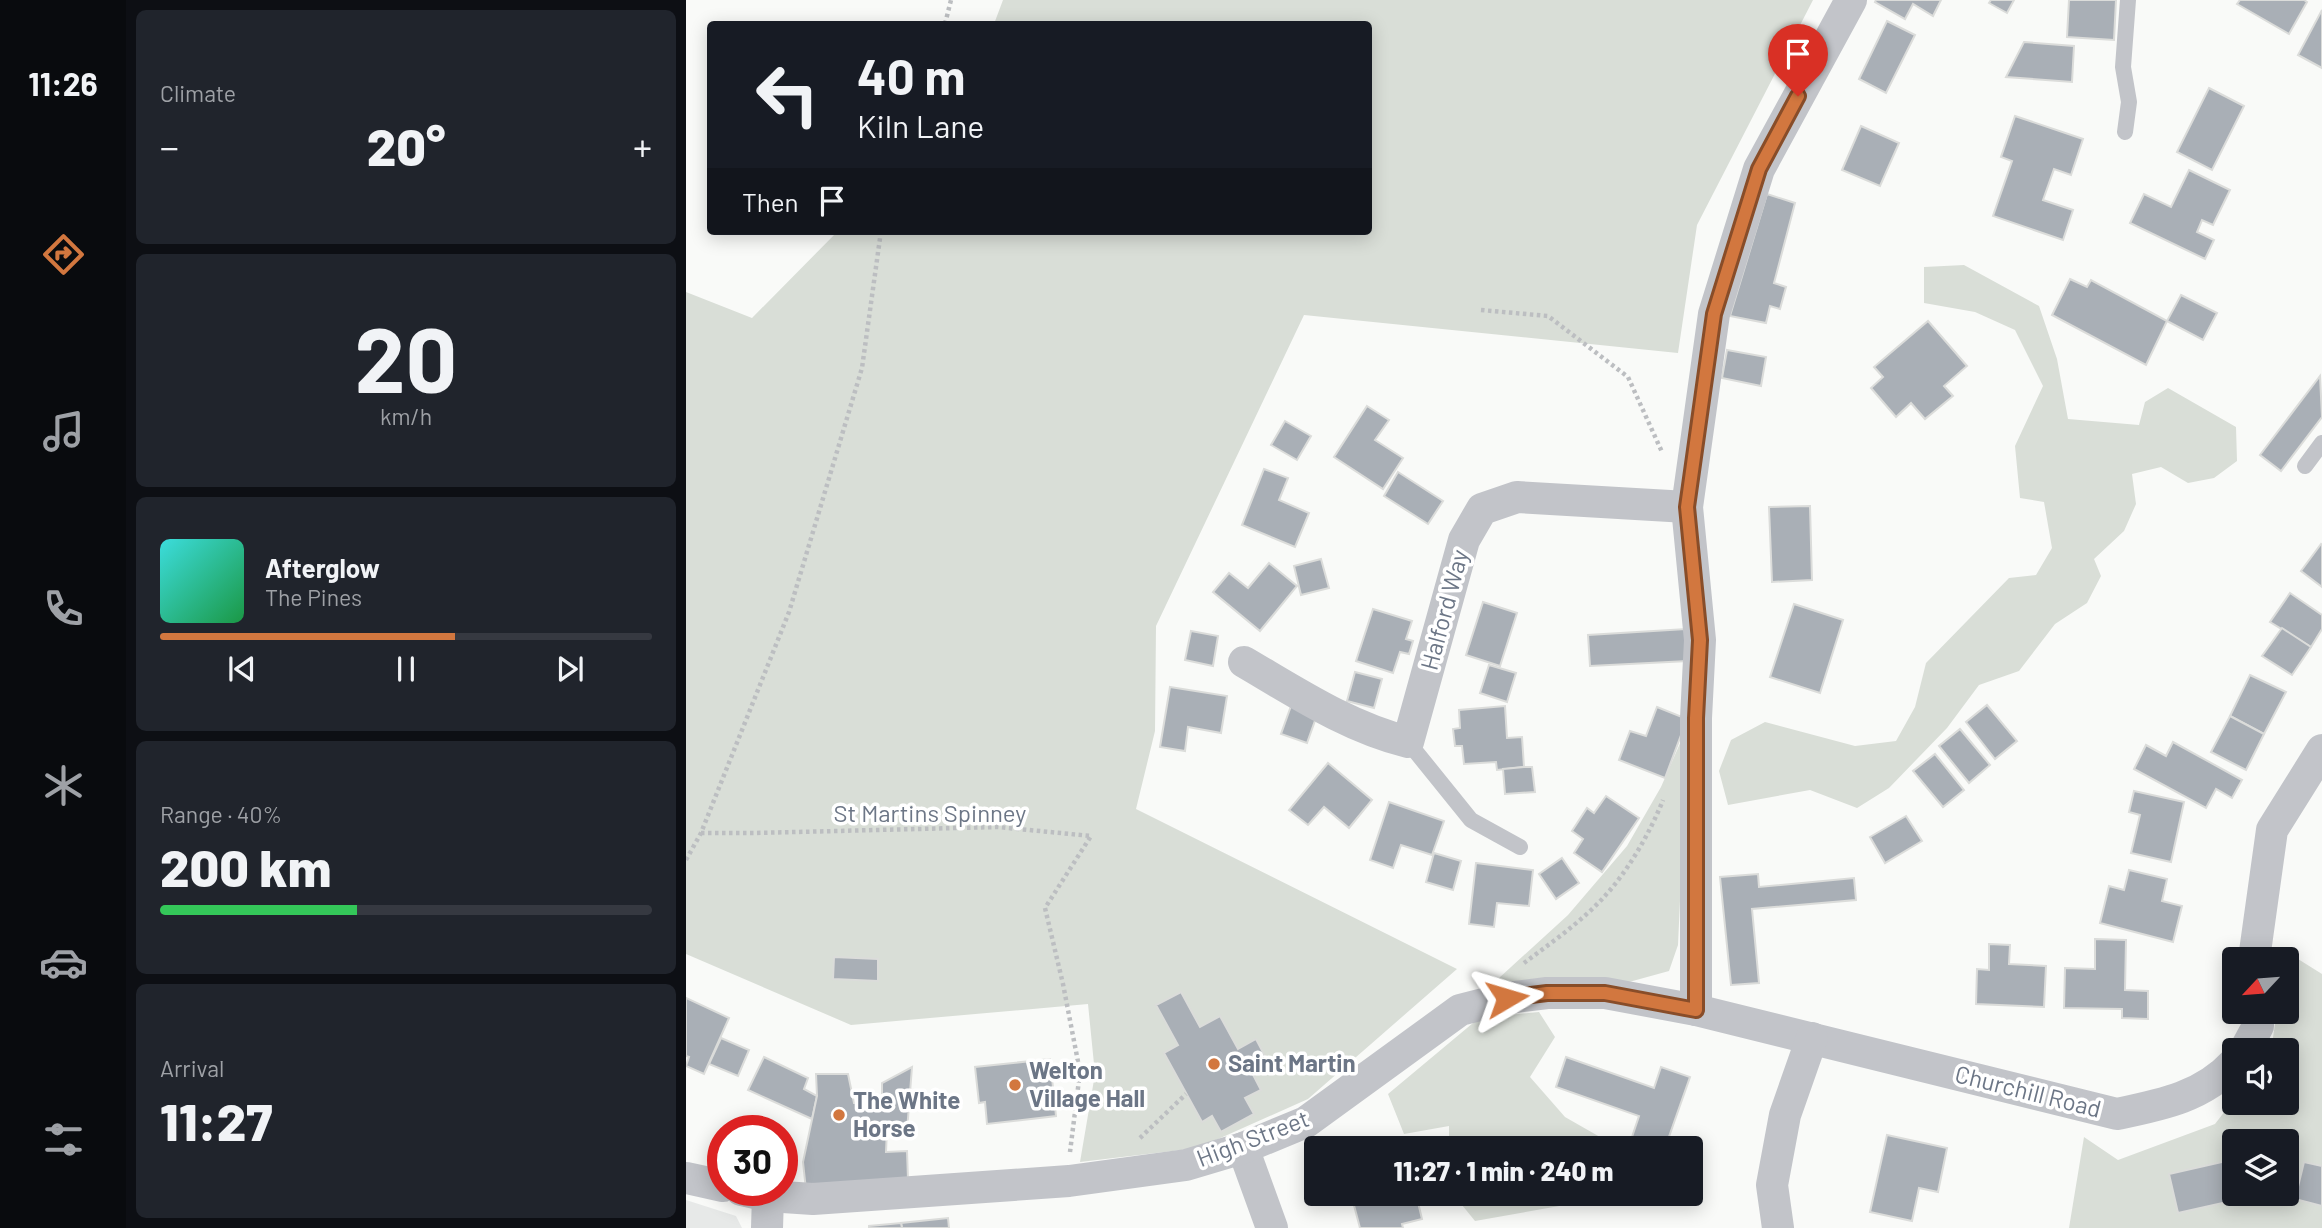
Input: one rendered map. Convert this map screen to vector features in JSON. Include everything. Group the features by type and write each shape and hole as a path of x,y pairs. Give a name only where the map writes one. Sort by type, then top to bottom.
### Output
{"street":[{"path":"1696,1010 1696,718 1700,640 1687,507 1714,314 1759,169 1851,0"},
{"name":"Halford Way","path":"1408,742 1464,540 1482,509 1517,497 1687,507"},
{"path":"1244,662 1340,718 1408,742"},
{"path":"2256,947 2272,830 2322,750"},
{"name":"High Street","path":"798,1197 813,1199 1069,1181 1186,1165 1243,1148 1306,1122 1460,1010 1507,998 1547,993 1605,993 1696,1010 1812,1038"},
{"path":"1779,1228 1772,1185 1785,1115 1812,1038"},
{"name":"Churchill Road","path":"1812,1038 2117,1114 2169,1103 2199,1091 2222,1075"},
{"path":"1243,1148 1272,1228"},
{"path":"686,1178 707,1183"},
{"path":"759,1206 767,1228"}],"lane":[{"path":"2125,132 2129,102 2123,67 2128,0"},
{"path":"2305,466 2322,443"},
{"path":"1408,742 1471,820 1520,847"}],"path":[{"path":"946,21 951,0"},
{"path":"686,860 701,833 789,612 862,368 880,235"},
{"path":"1480,310 1548,316 1628,377 1665,460"},
{"path":"1521,965 1552,943 1604,897 1650,833 1665,794"},
{"name":"St Martins Spinney","path":"701,833 998,827 1091,836 1045,908 1080,1072 1071,1133 1069,1181"},
{"path":"1117,1175 1140,1139 1186,1094"}],"shaded area":[{"path":"1003,0 1813,0 1697,225 1678,353 1304,315 1156,626 1155,731 1136,809 1457,969 1308,1099 1198,1148 1080,1162 1095,1074 1088,1004 851,1025 686,954 686,292 752,318 834,235 1372,235 1372,21 995,21"},
{"path":"1964,265 2039,306 2057,359 2068,419 2139,425 2145,402 2168,388 2236,427 2237,461 2214,478 2188,483 2161,467 2132,474 2136,504 2124,531 2094,559 2101,576 2087,603 2055,624 2019,671 1979,685 1947,728 1889,788 1857,808 1810,790 1728,805 1719,771 1731,740 1765,722 1855,746 1896,741 1915,707 1926,663 2009,578 2036,575 2052,548 2044,502 2020,498 2015,446 2043,386 2015,330 1975,312 1924,303 1924,267"},
{"path":"1688,725 1678,945 1669,971 1629,982 1487,989 1568,915 1627,846 1661,787"},
{"path":"2300,960 2322,974 2322,1228 2069,1228 2084,1137 2118,1160 2215,1124 2222,1115 2299,1115 2299,1038 2273,1038 2275,1024 2300,1024"},
{"path":"1539,1012 1555,1037 1530,1077 1565,1117 1598,1136 1449,1136 1449,1126 1404,1134 1388,1094 1479,1018"},
{"path":"686,1200 736,1216 742,1228 686,1228"},
{"path":"1463,1206 1559,1206 1475,1221"}],"building":[{"path":"1941,0 1933,16 1913,4 1905,19 1875,2"},
{"path":"1991,0 2014,0 2007,13 1989,3"},
{"path":"2069,0 2116,0 2114,40 2067,37"},
{"path":"2240,0 2307,2 2289,34 2237,4"},
{"path":"2322,10 2322,68 2298,55"},
{"path":"1887,21 1915,35 1886,93 1859,79"},
{"path":"2024,42 2074,46 2072,82 2006,77"},
{"path":"2209,88 2244,106 2212,170 2177,152"},
{"path":"2015,116 2083,139 2071,175 2054,169 2043,200 2073,210 2063,240 1993,216 2012,161 2001,157"},
{"path":"1861,126 1899,143 1880,186 1842,170"},
{"path":"2189,170 2230,190 2213,225 2202,220 2197,232 2214,240 2205,259 2130,223 2144,194 2171,207"},
{"path":"1767,194 1795,203 1774,283 1786,287 1780,309 1770,306 1766,323 1730,316"},
{"path":"2070,279 2087,287 2091,280 2167,321 2146,365 2052,315"},
{"path":"2181,295 2217,313 2203,340 2167,321"},
{"path":"1928,321 1967,366 1944,386 1953,396 1925,419 1911,403 1896,417 1871,388 1883,377 1874,367"},
{"path":"1727,350 1766,357 1761,386 1722,378"},
{"path":"2320,376 2322,417 2281,471 2260,455"},
{"path":"1367,406 1389,420 1375,440 1403,458 1383,489 1334,457"},
{"path":"1285,421 1311,436 1297,460 1271,445"},
{"path":"1264,469 1288,478 1279,500 1309,513 1295,547 1242,525"},
{"path":"1398,472 1443,501 1428,524 1384,496"},
{"path":"1810,506 1812,580 1772,582 1769,507"},
{"path":"2322,545 2322,587 2301,571"},
{"path":"1321,559 1329,588 1301,595 1294,566"},
{"path":"1269,563 1297,586 1260,631 1213,592 1229,573 1248,588"},
{"path":"2290,593 2322,615 2322,629 2311,647 2270,622"},
{"path":"1483,602 1517,613 1500,666 1466,655"},
{"path":"1794,604 1843,620 1820,693 1770,677"},
{"path":"1373,609 1412,621 1406,639 1413,641 1409,654 1400,652 1393,673 1356,661"},
{"path":"2282,628 2311,647 2292,675 2262,656"},
{"path":"1686,629 1688,661 1590,666 1588,635"},
{"path":"1191,631 1218,636 1213,666 1185,660"},
{"path":"1489,665 1516,673 1507,702 1480,693"},
{"path":"1355,672 1382,679 1374,708 1347,701"},
{"path":"2250,675 2286,692 2264,734 2230,716"},
{"path":"1170,687 1227,696 1221,733 1188,727 1185,751 1160,747"},
{"path":"1987,705 2017,741 1995,759 1966,722"},
{"path":"1291,706 1317,715 1307,743 1281,734"},
{"path":"1505,706 1507,738 1522,737 1524,767 1497,770 1496,762 1464,764 1462,746 1455,746 1453,729 1460,728 1459,710"},
{"path":"1657,707 1687,719 1665,778 1619,760 1630,731 1646,736"},
{"path":"2230,716 2264,734 2246,770 2211,752"},
{"path":"1960,729 1990,765 1969,783 1939,746"},
{"path":"2173,742 2242,780 2232,798 2216,789 2206,808 2134,769 2146,745 2166,756"},
{"path":"1935,754 1964,790 1943,807 1913,771"},
{"path":"1328,763 1372,800 1349,828 1324,807 1308,825 1289,810"},
{"path":"1532,767 1535,792 1505,794 1503,769"},
{"path":"2134,791 2184,802 2171,862 2131,853 2140,815 2129,812"},
{"path":"1606,796 1639,818 1602,872 1574,853 1583,839 1572,831 1587,808 1594,813"},
{"path":"1389,802 1444,821 1432,855 1401,845 1393,868 1370,860"},
{"path":"1906,816 1922,841 1885,863 1870,837"},
{"path":"1434,853 1461,861 1453,890 1426,882"},
{"path":"1562,858 1579,883 1556,899 1539,874"},
{"path":"1476,863 1533,870 1529,906 1497,903 1494,927 1469,924"},
{"path":"2129,870 2167,879 2162,901 2182,906 2173,942 2100,923 2109,886 2124,890"},
{"path":"1758,874 1759,887 1854,878 1856,900 1752,909 1759,983 1731,985 1720,877"},
{"path":"2095,939 2126,940 2125,990 2148,991 2148,1019 2122,1018 2122,1009 2064,1008 2065,968 2095,969"},
{"path":"1989,944 2010,945 2009,964 2046,966 2044,1007 1976,1004 1977,969 1989,970"},
{"path":"834,957 878,959 878,981 833,979"},
{"name":"Saint Martin","path":"1181,992 1200,1027 1220,1016 1238,1049 1256,1039 1267,1060 1250,1069 1261,1090 1245,1098 1254,1114 1221,1132 1212,1116 1202,1122 1164,1053 1178,1045 1156,1005"},
{"path":"686,998 729,1018 704,1074 686,1066 689,1057 686,1056"},
{"path":"721,1038 749,1050 738,1076 709,1064"},
{"path":"764,1057 808,1078 804,1089 817,1096 812,1119 748,1090"},
{"path":"1566,1057 1654,1088 1661,1067 1690,1077 1669,1136 1632,1136 1639,1116 1556,1087"},
{"name":"Welton Village Hall","path":"1050,1059 1056,1116 987,1124 985,1102 979,1103 975,1067"},
{"path":"912,1067 907,1131 887,1129 886,1152 907,1151 908,1179 806,1190 803,1162 817,1096 816,1074 848,1074 854,1103 882,1103 882,1083"},
{"path":"1887,1135 1947,1148 1938,1192 1919,1188 1912,1221 1870,1212"},
{"path":"2222,1162 2222,1203 2178,1213 2169,1174"},
{"path":"2304,1162 2322,1166 2322,1206 2299,1200 2299,1183"},
{"path":"1354,1206 1419,1206 1422,1219 1402,1224 1403,1228 1360,1228"},
{"path":"948,1218 949,1228 902,1228 901,1223"},
{"path":"901,1223 902,1228 869,1228 869,1226"}],"place":[{"name":"Saint Martin","path":"1214,1064"},
{"name":"Welton Village Hall","path":"1015,1085"},
{"name":"The White Horse","path":"839,1115"}],"route":[{"path":"1507,998 1547,993 1605,993 1696,1010 1696,718 1700,640 1687,507 1714,314 1759,169 1798,96"}]}
